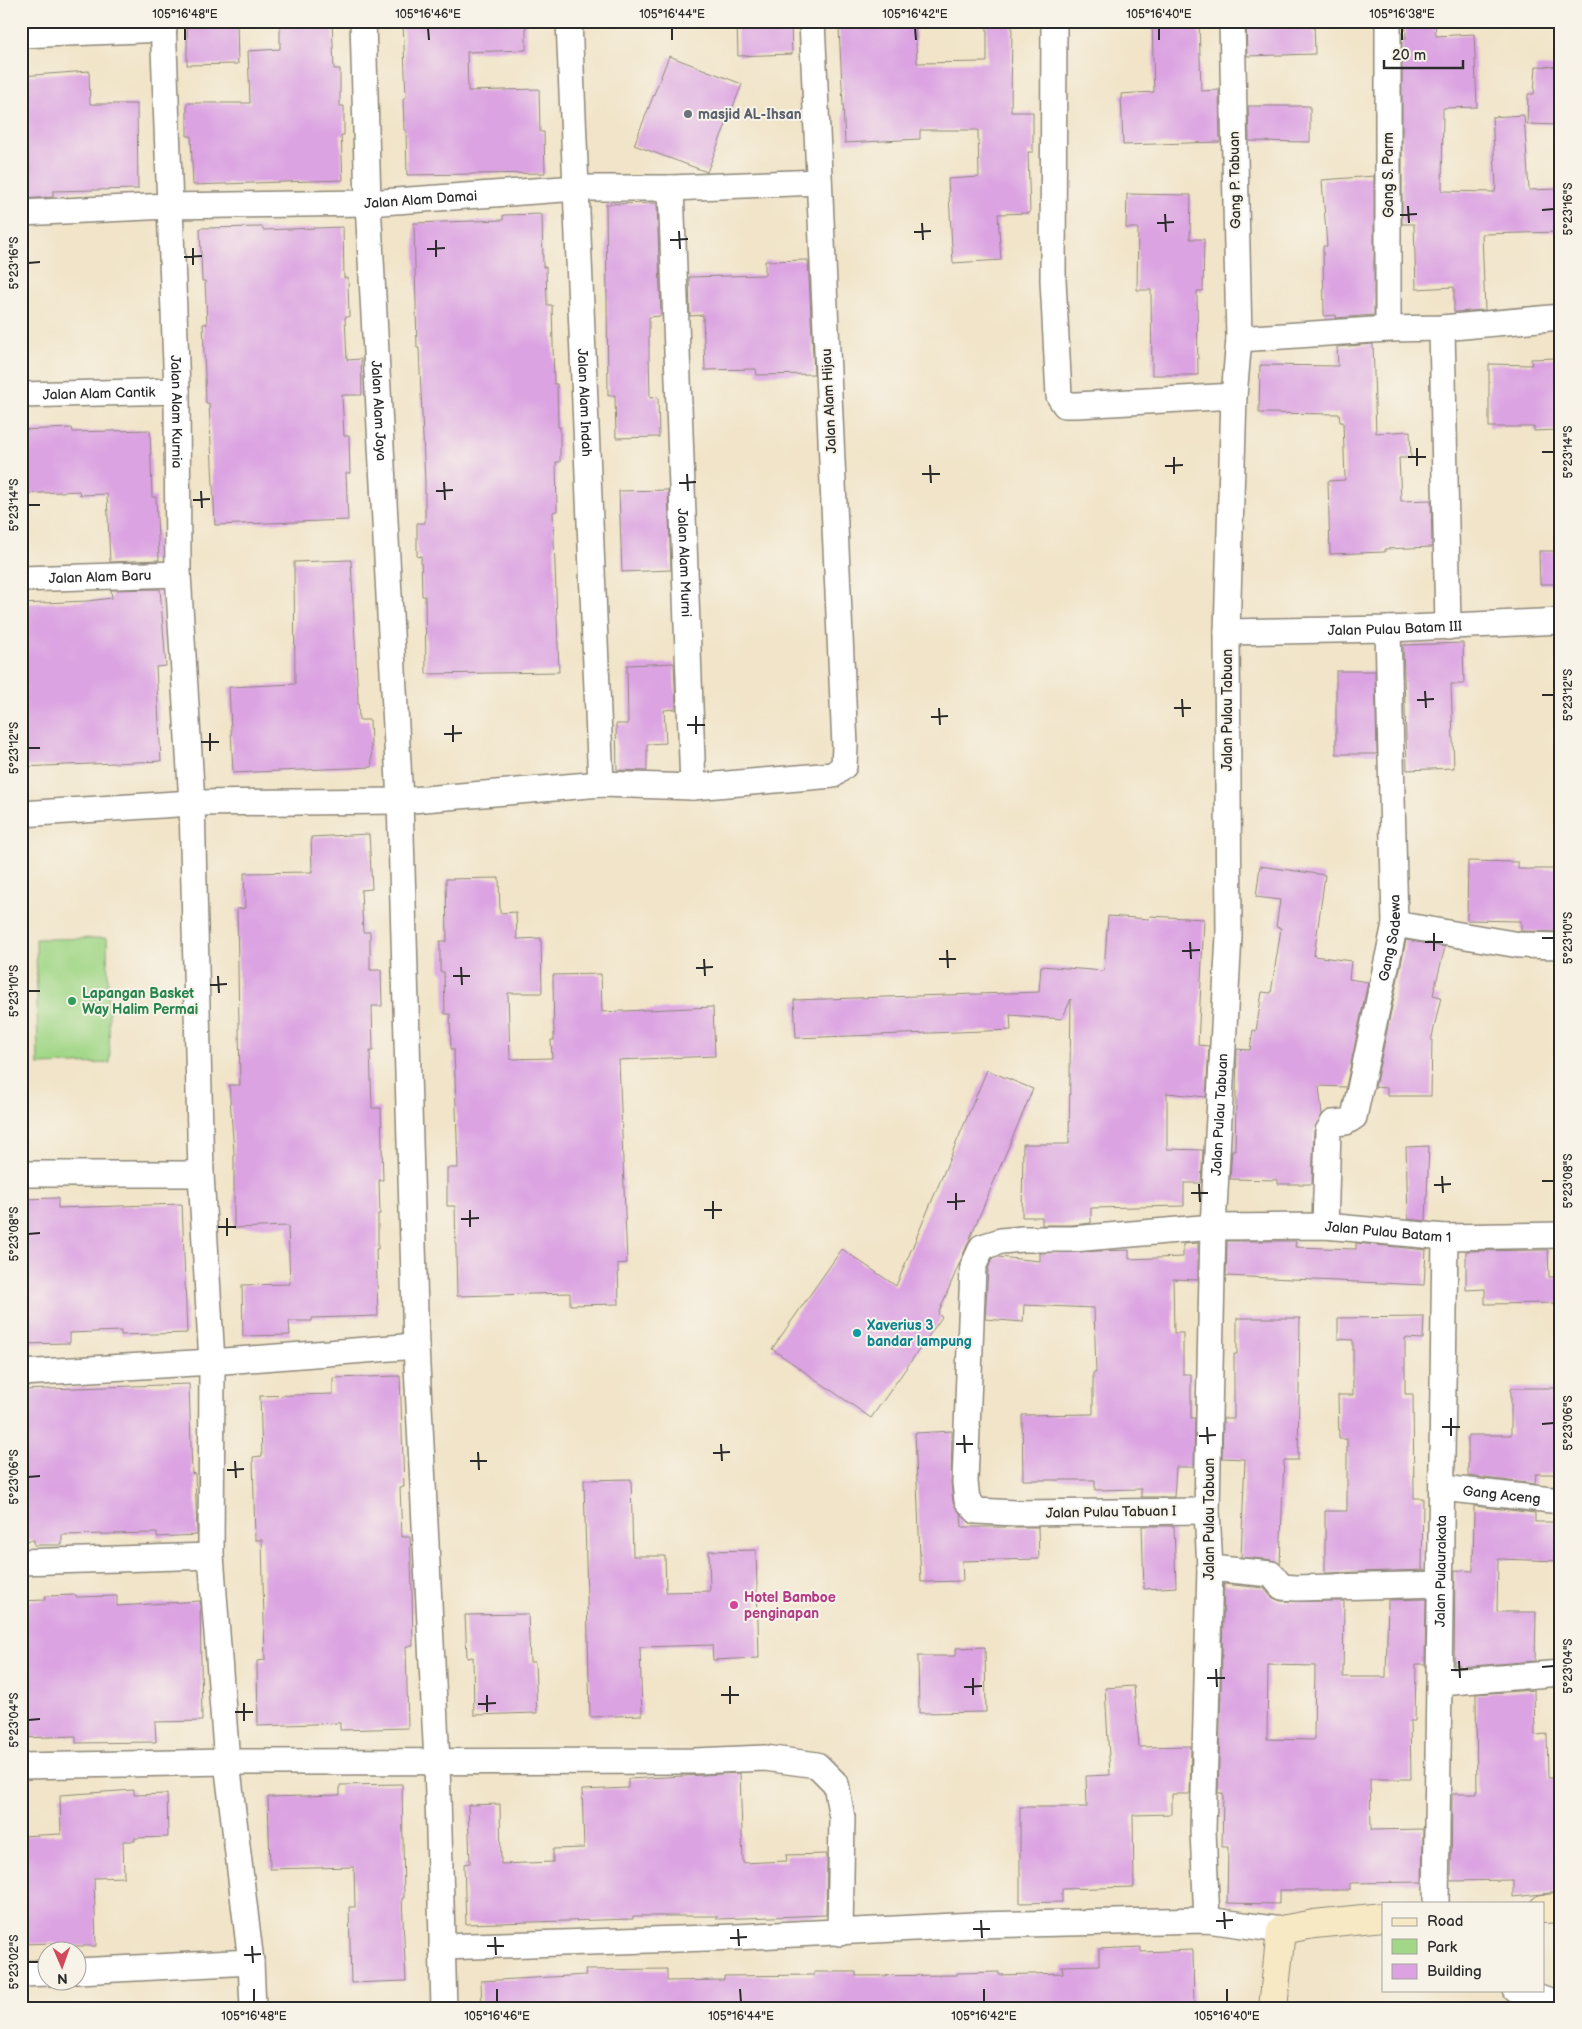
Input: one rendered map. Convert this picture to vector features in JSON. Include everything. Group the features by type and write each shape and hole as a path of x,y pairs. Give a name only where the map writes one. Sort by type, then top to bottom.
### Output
{"street":[{"name":"Jalan Alam Jaya","path":"363,21 368,203 400,801 416,1346 437,1762 444,2008"},
{"name":"Jalan Alam Indah","path":"569,21 601,784"},
{"name":"Jalan Alam Hijau","path":"693,787 833,775 844,766 845,746 812,21"},
{"path":"1054,21 1053,280 1059,396 1065,404 1077,405 1234,396"},
{"name":"Gang P. Tabuan","path":"1232,21 1239,339"},
{"name":"Gang S. Parm","path":"1388,21 1388,329"},
{"path":"21,35 163,25"},
{"name":"Jalan Alam Kurnia","path":"163,25 177,391 178,574 192,804 201,1174 212,1362 211,1556 227,1762 251,1962 253,2008"},
{"name":"Jalan Alam Damai","path":"21,214 169,206 368,203 577,188 671,188 819,182"},
{"name":"Jalan Alam Murni","path":"671,188 693,787"},
{"path":"1239,339 1388,329 1442,328 1561,317"},
{"path":"1442,328 1448,627"},
{"name":"Jalan Pulau Tabuan","path":"1207,1920 1204,1831 1210,1568 1207,1511 1214,1227 1229,936 1227,632 1234,396 1239,339"},
{"name":"Jalan Alam Cantik","path":"21,394 177,391"},
{"name":"Jalan Alam Baru","path":"21,579 178,574"},
{"name":"Jalan Pulau Batam III","path":"1227,632 1388,629 1561,621"},
{"name":"Gang Sadewa","path":"1325,1226 1328,1132 1333,1123 1346,1122 1354,1117 1395,924 1388,629"},
{"path":"21,814 192,804 400,801 601,784 693,787"},
{"path":"1395,924 1519,945 1561,946"},
{"path":"21,1174 201,1174"},
{"name":"Jalan Pulau Batam 1","path":"1014,1513 977,1511 967,1500 965,1482 973,1267 982,1247 1023,1239 1073,1239 1214,1227 1325,1226 1445,1237 1561,1235"},
{"name":"Jalan Pulaurakata","path":"1436,1902 1445,1237"},
{"path":"21,1373 212,1362 416,1346"},
{"name":"Gang Aceng","path":"1442,1488 1561,1501"},
{"name":"Jalan Pulau Tabuan I","path":"1014,1513 1207,1511"},
{"path":"21,1562 211,1556"},
{"path":"1210,1568 1271,1574 1282,1587 1296,1588 1441,1584"},
{"path":"1440,1683 1561,1673"},
{"path":"21,1766 227,1762 696,1761 766,1758 817,1765 836,1784 842,1818 840,1933"},
{"path":"1544,1909 1561,1908"},
{"path":"442,1946 840,1933 974,1925 1207,1920 1281,1930 1314,1924 1382,1917"},
{"path":"1274,2008 1281,1930"},
{"path":"88,1970 251,1962"},
{"path":"21,1974 38,1973"},
{"path":"1522,1992 1561,2004"}],"green space":[{"name":"Lapangan Basket Way Halim Permai","path":"107,938 110,1063 38,1065 36,939"}],"building":[{"path":"187,21 237,21 238,64 187,65"},
{"path":"332,21 334,69 340,69 340,106 344,106 344,135 341,135 343,180 193,185 191,136 187,136 187,103 250,103 248,51 280,49 280,23"},
{"path":"403,21 526,21 526,50 467,52 468,91 539,89 540,132 544,132 545,173 407,175 403,98 406,98"},
{"path":"737,21 791,21 792,54 738,56"},
{"path":"987,21 1012,21 1011,112 1033,112 1033,152 1028,152 1030,213 998,214 1001,260 953,263 948,179 979,177 978,130 920,130 920,139 845,143 839,28 915,24 917,63 987,62"},
{"path":"1152,21 1199,21 1201,91 1219,90 1220,142 1123,145 1121,94 1154,92"},
{"path":"1246,21 1314,21 1315,54 1247,56"},
{"path":"1405,21 1435,21 1436,36 1474,34 1477,107 1443,108 1442,191 1495,192 1492,117 1524,115 1529,190 1561,189 1561,232 1482,234 1485,310 1454,312 1454,287 1416,289 1414,224 1402,224 1402,38 1406,38"},
{"name":"masjid AL-Ihsan","path":"669,56 742,84 707,172 634,145"},
{"path":"1536,66 1561,67 1561,125 1527,124 1528,94 1534,94"},
{"path":"89,71 90,104 137,104 138,189 53,191 53,197 21,199 21,76"},
{"path":"1248,106 1310,106 1310,142 1249,141"},
{"path":"1374,176 1374,315 1336,318 1336,315 1324,316 1323,246 1327,246 1322,180"},
{"path":"1127,194 1191,195 1190,239 1204,239 1203,291 1197,291 1198,375 1152,375 1151,290 1137,290 1138,228 1126,228"},
{"path":"657,203 661,316 649,317 649,353 650,398 658,397 659,437 616,438 615,395 608,396 606,204"},
{"path":"542,214 543,267 546,267 547,305 552,305 554,384 557,384 558,427 560,427 560,462 556,462 557,511 553,512 559,672 426,674 425,596 422,596 421,556 417,557 417,523 425,523 425,482 419,348 417,348 414,223 503,220 503,215"},
{"path":"263,227 263,230 343,227 344,278 348,278 349,317 345,317 347,360 361,359 362,395 342,395 344,436 349,436 350,473 346,473 348,520 215,525 209,403 206,403 203,324 207,324 205,281 202,281 200,228"},
{"path":"808,260 814,374 757,375 756,369 705,370 703,315 690,316 689,277 765,275 765,261"},
{"path":"1373,344 1376,433 1410,431 1411,458 1399,458 1401,501 1431,500 1432,547 1385,549 1385,552 1330,554 1328,481 1345,480 1343,422 1340,422 1339,414 1259,413 1260,365 1338,366 1337,347"},
{"path":"1557,358 1560,430 1534,431 1534,427 1489,427 1489,364 1532,365 1531,359"},
{"path":"72,428 73,432 150,430 152,497 156,497 159,560 110,562 107,494 80,495 79,491 21,494 21,430"},
{"path":"668,490 671,570 622,572 619,491"},
{"path":"1539,551 1561,551 1561,584 1540,584"},
{"path":"351,560 359,720 370,720 372,767 233,773 229,687 295,684 294,562"},
{"path":"160,589 166,666 156,667 161,761 21,767 21,604 112,598 111,590"},
{"path":"1463,643 1464,684 1451,684 1454,768 1407,770 1403,645"},
{"path":"674,663 676,709 664,710 666,743 647,744 647,771 617,770 616,724 628,724 627,665"},
{"path":"1336,671 1375,671 1377,754 1336,754"},
{"path":"369,834 372,889 361,890 363,932 370,932 370,970 381,970 382,1006 372,1006 373,1051 370,1051 372,1108 381,1108 383,1180 379,1180 380,1214 378,1214 378,1249 376,1249 378,1316 312,1318 312,1321 289,1321 290,1335 243,1336 242,1285 290,1284 288,1226 234,1228 234,1152 229,1085 240,1085 237,909 245,908 244,873 312,872 311,837"},
{"path":"1468,861 1518,862 1518,869 1561,869 1561,932 1521,931 1521,921 1467,920"},
{"path":"1260,866 1325,875 1314,956 1351,961 1349,979 1368,982 1346,1087 1319,1086 1322,1115 1314,1131 1312,1184 1278,1184 1278,1180 1230,1179 1232,1150 1235,1150 1237,1049 1250,1050 1253,1030 1256,1031 1262,992 1271,993 1281,928 1276,927 1280,900 1256,897"},
{"path":"499,878 500,913 516,912 517,939 541,938 542,993 508,993 510,1059 552,1058 551,1040 554,1040 553,975 601,974 602,1012 713,1007 715,1056 619,1060 627,1263 618,1264 619,1304 570,1305 570,1293 457,1296 455,1206 447,1206 447,1168 458,1168 454,1049 451,1049 450,1014 445,1014 444,972 440,972 440,941 447,941 446,879"},
{"path":"1108,916 1149,919 1150,916 1204,919 1198,1045 1209,1046 1206,1097 1167,1093 1167,1149 1203,1150 1201,1183 1184,1183 1184,1206 1091,1208 1091,1223 1072,1225 1042,1225 1042,1217 1022,1217 1023,1144 1069,1144 1071,999 1062,1019 1010,1015 1011,1030 796,1038 794,1000 1039,992 1041,966 1104,971"},
{"path":"1406,940 1445,947 1433,995 1441,997 1432,1037 1431,1096 1387,1096 1387,1088 1375,1087"},
{"path":"987,1070 1033,1089 938,1314 942,1317 871,1418 772,1349 842,1249 896,1286"},
{"path":"1429,1146 1426,1221 1408,1219 1406,1147"},
{"path":"58,1198 58,1208 182,1204 187,1333 121,1335 121,1331 70,1333 70,1343 21,1344 21,1199"},
{"path":"1227,1241 1296,1241 1295,1247 1356,1249 1356,1243 1426,1250 1424,1285 1226,1276"},
{"path":"1198,1243 1198,1280 1173,1279 1174,1333 1183,1333 1183,1374 1191,1374 1191,1418 1195,1418 1194,1467 1176,1467 1174,1497 1141,1497 1141,1489 1095,1490 1095,1480 1023,1480 1022,1415 1093,1414 1093,1373 1096,1373 1094,1308 1024,1305 1023,1322 985,1319 988,1269 992,1259 998,1257 1040,1261 1040,1253 1129,1250 1129,1259 1183,1257 1183,1244"},
{"path":"1548,1250 1549,1277 1561,1277 1561,1303 1485,1304 1485,1289 1466,1290 1466,1251"},
{"path":"1424,1317 1423,1339 1405,1338 1405,1394 1413,1394 1414,1498 1423,1498 1422,1569 1426,1570 1325,1573 1325,1511 1347,1511 1347,1439 1339,1439 1338,1395 1353,1395 1353,1340 1338,1339 1338,1318"},
{"path":"1237,1318 1300,1318 1298,1460 1284,1460 1280,1564 1272,1560 1241,1557 1245,1459 1222,1458 1223,1418 1234,1418 1234,1354 1237,1354"},
{"path":"400,1376 404,1487 400,1487 402,1537 410,1537 412,1590 413,1646 406,1646 408,1728 340,1730 340,1723 258,1726 257,1661 265,1660 262,1540 255,1540 253,1457 262,1456 260,1396 333,1394 333,1378"},
{"path":"189,1384 192,1474 195,1473 197,1535 157,1537 157,1533 62,1535 62,1545 34,1545 34,1540 21,1541 21,1390"},
{"path":"1511,1388 1561,1388 1561,1474 1536,1474 1535,1484 1468,1476 1468,1435 1511,1435"},
{"path":"952,1431 951,1484 953,1502 961,1515 962,1527 1038,1527 1039,1559 962,1561 963,1581 921,1582 915,1433"},
{"path":"631,1479 633,1556 665,1556 666,1592 710,1591 709,1551 756,1550 759,1658 713,1660 712,1645 640,1647 642,1715 590,1717 584,1480"},
{"path":"1474,1506 1535,1513 1535,1522 1561,1522 1561,1561 1498,1559 1497,1612 1536,1612 1535,1661 1459,1667 1460,1665 1454,1665 1455,1570 1473,1571"},
{"path":"1142,1526 1174,1526 1176,1587 1144,1589"},
{"path":"1224,1584 1264,1588 1271,1597 1281,1601 1344,1601 1343,1677 1386,1677 1388,1600 1426,1599 1425,1664 1416,1664 1415,1721 1410,1721 1411,1779 1370,1779 1371,1830 1423,1829 1422,1882 1350,1883 1350,1890 1279,1890 1279,1904 1227,1903 1228,1847 1222,1847 1223,1793 1218,1793","holes":["1268,1665 1315,1666 1314,1740 1267,1739"]},
{"path":"76,1595 76,1597 117,1596 117,1606 200,1601 202,1721 155,1722 156,1742 76,1743 76,1736 21,1738 21,1601 45,1600 45,1596"},
{"path":"528,1614 530,1662 535,1662 537,1713 474,1715 473,1657 467,1658 465,1615"},
{"path":"985,1647 986,1712 919,1713 918,1656 956,1656 956,1648"},
{"path":"1134,1686 1139,1747 1191,1746 1190,1794 1172,1794 1172,1814 1133,1815 1134,1887 1062,1889 1062,1902 1020,1903 1020,1807 1087,1807 1086,1776 1110,1775 1105,1688"},
{"path":"1534,1690 1535,1735 1547,1734 1548,1778 1561,1778 1561,1892 1513,1897 1513,1880 1451,1881 1452,1794 1477,1794 1476,1694"},
{"path":"740,1773 743,1863 787,1861 786,1855 827,1854 826,1915 717,1919 717,1916 633,1916 633,1919 466,1924 464,1864 470,1863 468,1805 500,1804 501,1864 553,1862 553,1849 584,1848 582,1790 628,1788 628,1779"},
{"path":"402,1784 404,1898 402,1898 406,1981 351,1983 349,1907 355,1907 354,1867 270,1869 268,1797 340,1795 340,1785"},
{"path":"134,1790 134,1795 167,1794 168,1837 135,1838 135,1841 123,1841 124,1877 94,1878 96,1946 88,1946 88,1942 21,1944 21,1836 61,1834 60,1795"},
{"path":"1141,1947 1141,1952 1193,1950 1194,2008 482,2008 481,1981 586,1975 585,1970 667,1969 667,1981 724,1980 724,1976 814,1975 814,1972 856,1972 856,1976 957,1975 957,1973 999,1972 999,1975 1063,1973 1062,1966 1099,1965 1099,1949"}],"place":[{"name":"masjid AL-Ihsan","path":"688,114"},
{"name":"Lapangan Basket Way Halim Permai","path":"72,1001"},
{"name":"Xaverius 3 bandar lampung","path":"857,1333"},
{"name":"Hotel Bamboe penginapan","path":"734,1605"}]}
